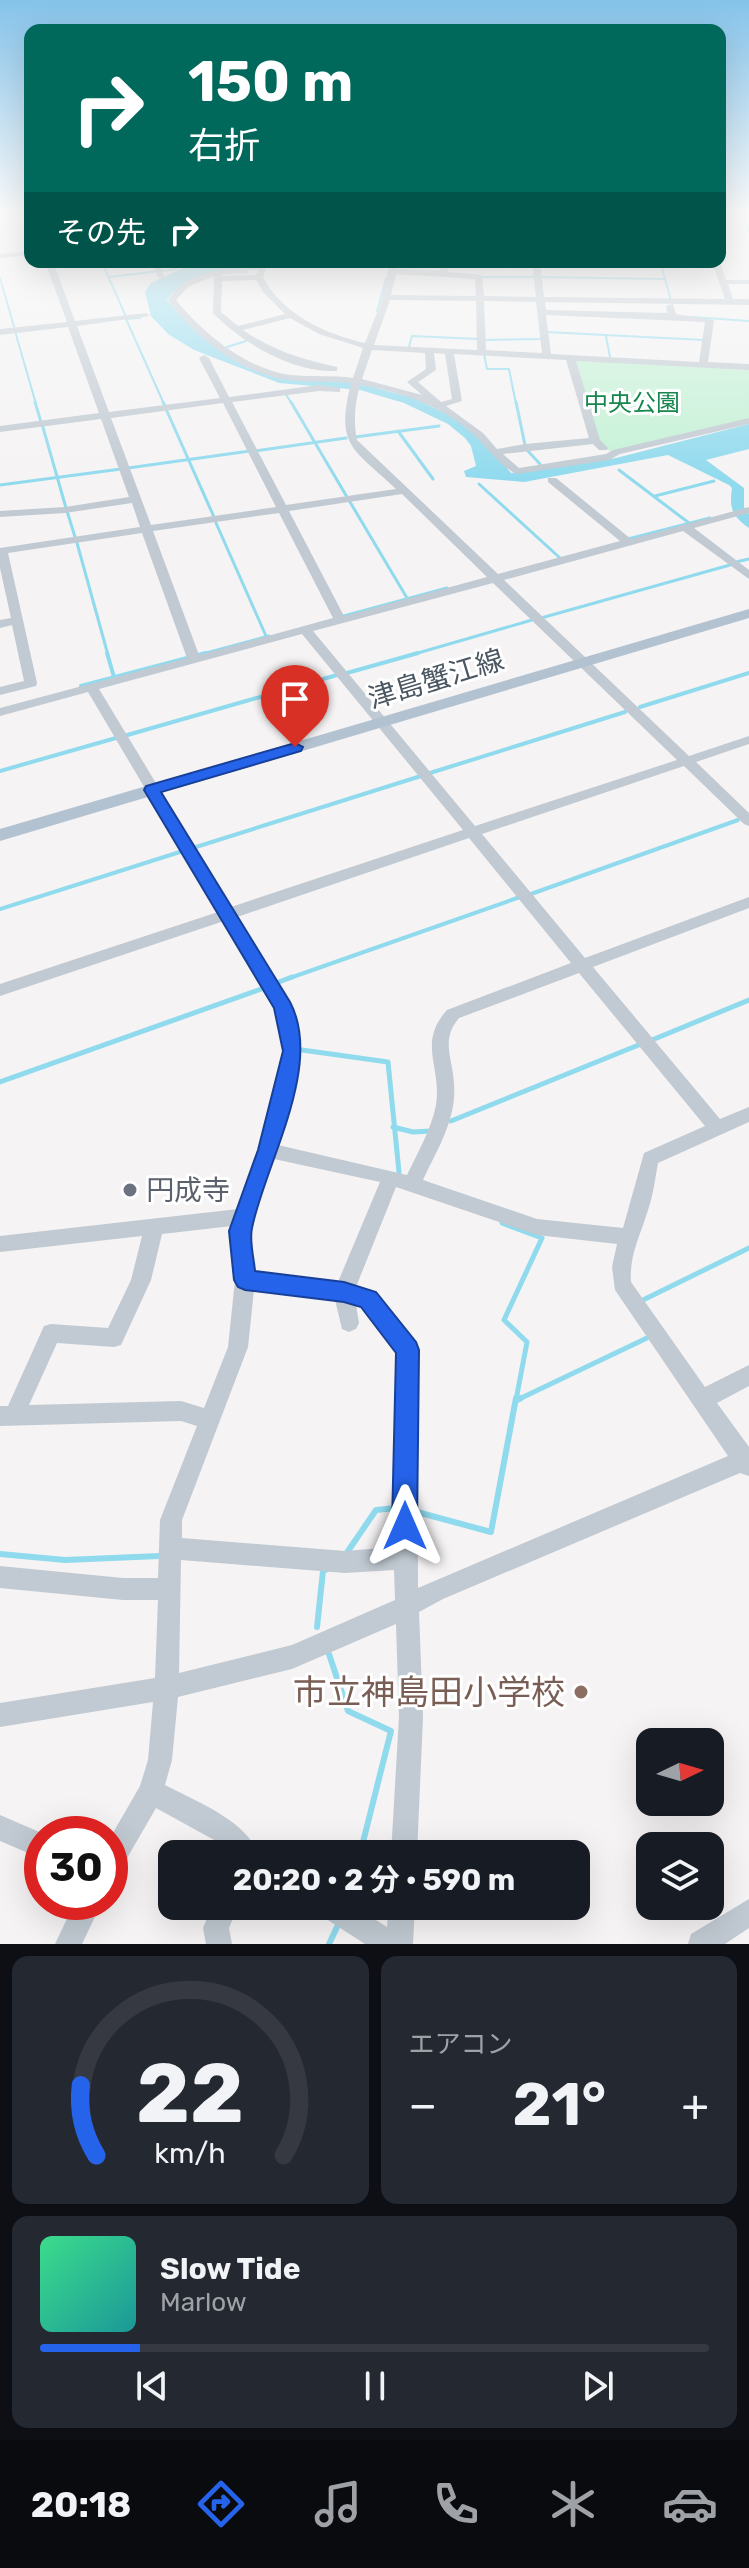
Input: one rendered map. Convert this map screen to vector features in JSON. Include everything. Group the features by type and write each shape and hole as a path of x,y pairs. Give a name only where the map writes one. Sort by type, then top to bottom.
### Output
{"main road":[{"name":"津島蟹江線","path":"0,835 749,613"}],"street":[{"path":"63,301 193,657"},
{"path":"173,301 194,326 245,362 284,377 412,382 431,370 429,350"},
{"path":"217,301 217,313 249,341 310,366 439,405 457,401 449,351"},
{"path":"276,301 312,327 345,343 370,347 749,367"},
{"path":"385,301 347,423 352,441 749,821"},
{"path":"480,301 482,353"},
{"path":"540,301 547,356"},
{"path":"650,301 749,302"},
{"path":"668,301 672,316"},
{"path":"542,312 710,320 703,363"},
{"path":"235,329 294,314"},
{"path":"0,332 146,316"},
{"path":"570,357 595,441 612,455"},
{"path":"204,358 339,618"},
{"path":"0,429 358,382"},
{"path":"412,382 439,405 477,429 495,453 517,471 612,455 749,421"},
{"path":"423,392 453,389"},
{"path":"495,453 595,441"},
{"path":"552,480 628,542"},
{"path":"36,700 1,551 402,491"},
{"path":"0,514 65,510 134,499"},
{"path":"0,712 193,657 305,630 339,618 748,510"},
{"path":"685,527 749,576"},
{"path":"0,624 17,621"},
{"path":"305,630 717,1128"},
{"path":"0,691 31,683"},
{"path":"91,687 228,914 288,1021 293,1051 268,1150 240,1231 245,1280 238,1347 171,1520 167,1688 160,1760 151,1791 128,1831"},
{"path":"0,990 749,740"},
{"path":"412,1184 442,1122 446,1088 437,1044 443,1023 453,1014 749,902"},
{"path":"0,1715 167,1688 292,1657 378,1621 407,1604 747,1462 622,1284 626,1237 636,1220 650,1158 749,1114"},
{"path":"268,1150 391,1177 537,1227 626,1237"},
{"path":"349,1323 344,1292 391,1177"},
{"path":"0,1244 246,1216"},
{"path":"154,1227 141,1280 114,1338 51,1333 7,1416 181,1411 208,1419"},
{"path":"245,1280 344,1292 368,1300 407,1350 405,1558 411,1717 405,1840"},
{"path":"701,1400 749,1375"},
{"path":"169,1548 345,1562 405,1558"},
{"path":"0,1577 123,1589 167,1589"},
{"path":"151,1791 225,1832 233,1840"},
{"path":"0,1828 24,1838"},
{"path":"701,1944 749,1912"},
{"path":"68,1944 80,1920"},
{"path":"219,1920 216,1928 219,1944"},
{"path":"351,1920 390,1944"},
{"path":"400,1944 401,1920"}],"green space":[{"name":"中央公園","path":"572,359 749,368 749,420 610,451 598,441"}],"water":[{"path":"147,301 168,301 194,330 234,358 283,378 353,382 414,398 459,420 479,436 511,473 616,458 749,424 749,449 706,460 744,488 749,528 733,511 732,488 729,485 668,455 524,482 466,477 464,471 476,466 471,446 448,424 404,403 360,390 279,383 194,350 168,334 151,316"}],"waterway":[{"path":"7,301 15,330"},
{"path":"119,301 126,317"},
{"path":"377,311 380,301"},
{"path":"692,317 749,321"},
{"path":"127,319 140,318"},
{"path":"126,319 164,404"},
{"path":"15,331 36,404"},
{"path":"546,332 704,340"},
{"path":"409,347 412,336 479,339"},
{"path":"606,336 610,357"},
{"path":"484,343 484,340 542,339"},
{"path":"227,347 246,341"},
{"path":"484,354 487,369 509,369 516,404"},
{"path":"285,393 292,404"},
{"path":"35,402 41,422"},
{"path":"291,402 315,442"},
{"path":"516,402 525,445"},
{"path":"166,409 188,460"},
{"path":"42,424 57,477"},
{"path":"398,431 439,426"},
{"path":"355,437 398,431"},
{"path":"398,431 433,479"},
{"path":"315,442 346,438"},
{"path":"255,451 315,442"},
{"path":"315,442 347,497"},
{"path":"527,450 540,464"},
{"path":"188,460 250,451"},
{"path":"128,468 188,460"},
{"path":"188,460 214,517"},
{"path":"57,477 121,469"},
{"path":"619,470 689,523"},
{"path":"0,485 57,477"},
{"path":"57,477 66,508"},
{"path":"655,496 714,481"},
{"path":"479,484 560,558"},
{"path":"350,502 407,598"},
{"path":"67,511 75,537"},
{"path":"628,539 710,518"},
{"path":"216,523 266,636"},
{"path":"77,543 108,655"},
{"path":"736,562 749,559"},
{"path":"541,618 730,565"},
{"path":"340,617 447,588"},
{"path":"415,654 532,620"},
{"path":"199,655 269,636"},
{"path":"107,653 114,677"},
{"path":"81,686 206,653"},
{"path":"347,673 415,654"},
{"path":"640,707 749,673"},
{"path":"124,736 337,675"},
{"path":"430,773 625,712"},
{"path":"0,771 116,738"},
{"path":"196,847 421,776"},
{"path":"531,894 738,820"},
{"path":"0,909 183,851"},
{"path":"287,979 520,897"},
{"path":"279,982 292,977"},
{"path":"0,1082 264,988"},
{"path":"652,1040 749,1000"},
{"path":"451,1121 641,1044"},
{"path":"302,1050 388,1062 395,1127"},
{"path":"395,1127 413,1132 430,1131"},
{"path":"395,1127 399,1172"},
{"path":"502,1223 542,1238 504,1320 527,1342 516,1400"},
{"path":"643,1300 749,1248"},
{"path":"521,1398 517,1400 647,1338"},
{"path":"417,1512 491,1532 516,1398"},
{"path":"346,1554 376,1510 396,1508"},
{"path":"0,1554 65,1560 159,1556"},
{"path":"317,1627 323,1571 327,1569"},
{"path":"329,1654 348,1711 391,1731 364,1840"},
{"path":"329,1944 337,1927"}],"place":[{"name":"円成寺","path":"130,1190"},
{"name":"市立神島田小学校","path":"581,1692"}],"route":[{"path":"295,747 152,790 283,1007 288,1021 293,1051 268,1150 240,1231 245,1280 344,1292 368,1300 407,1350 405,1526"}]}
